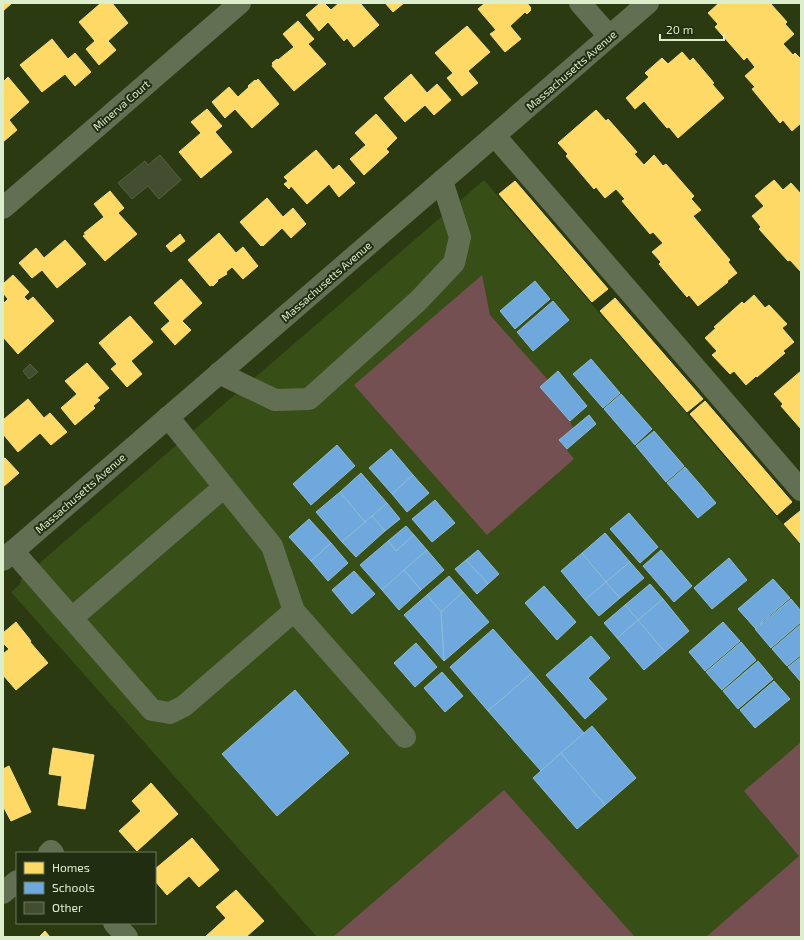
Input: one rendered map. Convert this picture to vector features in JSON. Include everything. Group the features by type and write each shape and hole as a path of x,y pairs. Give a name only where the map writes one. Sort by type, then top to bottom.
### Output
{"street":[{"name":"Minerva Court","path":"3,208 240,3"},
{"path":"580,3 610,36"},
{"name":"Massachusetts Avenue","path":"8,556 648,3"},
{"path":"495,136 801,490"},
{"path":"219,374 275,400 309,399 418,301 454,263 460,237 442,181"},
{"path":"168,417 272,546 294,611 405,736"},
{"path":"72,618 224,487"},
{"path":"8,556 72,618 152,710 170,713 184,706 294,611"},
{"path":"3,893 16,882"},
{"path":"115,924 127,937"}],"shaded area":[{"path":"484,180 801,545 801,937 317,937 11,592 20,584 21,579"},
{"path":"482,275 490,315 548,380 541,387 570,421 573,428 559,440 574,459 487,535 354,385"},
{"path":"801,742 801,937 706,937 799,856 744,791"},
{"path":"504,790 635,937 333,937"}],"building: Homes":[{"path":"3,3 12,3 3,11"},
{"path":"101,3 112,3 128,23 108,41 116,50 99,65 86,49 95,41 79,22"},
{"path":"320,3 324,3 331,10 339,3 360,3 379,25 354,47 347,38 344,41 328,22 319,31 306,15"},
{"path":"385,3 404,3 393,12"},
{"path":"485,3 527,3 531,8 527,14 525,12 510,26 521,39 505,52 490,34 496,30 478,9"},
{"path":"719,3 770,3 787,22 785,24 794,34 783,44 793,55 795,53 801,59 801,123 792,131 783,120 780,123 752,89 755,87 745,76 755,67 747,57 744,60 715,27 718,24 708,13"},
{"path":"298,21 314,39 308,44 326,64 294,91 272,66 272,63 294,47 283,34"},
{"path":"467,26 490,52 468,71 478,83 462,96 447,78 453,73 435,53"},
{"path":"52,39 68,59 75,53 91,72 75,86 65,74 42,92 20,65"},
{"path":"682,52 690,61 693,58 714,83 712,84 724,98 678,138 669,127 667,128 644,101 635,109 626,98 649,77 645,73 662,58 668,64"},
{"path":"411,74 427,93 437,84 451,100 434,115 425,105 405,122 384,98"},
{"path":"8,77 29,102 9,120 17,130 3,142 3,82"},
{"path":"258,79 279,104 252,128 235,109 225,118 212,102 229,87 238,97 249,87 248,86"},
{"path":"207,109 222,126 215,132 232,152 201,178 179,152 201,133 191,122"},
{"path":"596,110 606,121 608,119 637,152 634,154 644,165 654,155 663,166 666,164 694,196 691,199 701,210 693,216 730,260 728,262 737,273 698,306 689,295 687,297 659,264 661,262 652,252 663,243 653,232 650,234 622,201 625,199 616,189 605,198 596,187 594,189 566,156 568,154 558,143"},
{"path":"376,114 397,138 386,149 389,152 364,175 350,159 366,145 355,133"},
{"path":"316,150 333,170 339,165 355,183 339,197 329,184 307,204 291,186 289,189 284,184 288,181 284,177"},
{"path":"774,180 783,190 791,183 801,194 801,272 790,260 788,261 759,229 761,227 752,216 764,206 755,196"},
{"path":"515,181 608,289 592,302 499,194"},
{"path":"110,191 124,208 118,213 137,234 105,261 83,236 86,234 84,233 104,217 94,204"},
{"path":"267,198 283,217 293,208 306,224 291,238 282,228 263,246 261,246 240,222"},
{"path":"219,233 236,253 243,247 258,266 243,279 232,267 226,272 227,274 217,280 218,281 213,286 210,286 188,260"},
{"path":"180,234 185,241 171,252 166,246"},
{"path":"65,240 86,264 57,288 42,270 32,278 19,263 36,248 44,258"},
{"path":"13,275 29,292 24,297 28,301 33,297 54,321 18,354 3,337 3,304 8,299 3,293 3,284"},
{"path":"181,279 202,303 182,321 191,330 175,345 161,329 170,321 154,303"},
{"path":"754,295 765,308 769,305 787,324 782,328 794,342 783,351 785,353 746,385 734,371 730,374 712,355 717,351 705,338 716,328 714,327 742,302 744,304"},
{"path":"615,298 703,399 687,412 600,311"},
{"path":"130,316 153,342 131,361 142,374 127,387 111,369 117,364 99,343"},
{"path":"87,363 109,388 97,398 100,400 93,406 95,408 75,425 61,408 77,394 65,381"},
{"path":"801,371 801,429 781,406 783,404 774,394"},
{"path":"28,399 44,418 50,413 67,432 51,445 40,433 18,452 3,434 3,420"},
{"path":"705,401 792,502 777,515 690,414"},
{"path":"5,458 19,473 3,487 3,459"},
{"path":"800,511 801,512 801,544 784,524"},
{"path":"16,622 31,641 30,642 48,663 16,690 3,675 3,654 9,649 3,643 3,633"},
{"path":"53,748 94,755 85,809 58,805 62,776 49,774"},
{"path":"9,766 31,812 11,821 3,806 3,769"},
{"path":"151,783 178,814 137,851 119,831 141,811 132,801"},
{"path":"192,838 219,870 199,887 189,876 167,895 156,882 156,868"},
{"path":"236,890 264,921 246,937 205,937 226,918 216,907"},
{"path":"45,931 50,937 39,937"}],"building: Schools":[{"path":"535,281 550,299 515,329 500,311"},
{"path":"553,301 569,320 533,351 517,332"},
{"path":"591,359 620,393 603,408 573,374"},
{"path":"558,371 587,406 570,421 540,387"},
{"path":"621,394 652,429 635,445 604,409"},
{"path":"589,415 596,424 567,449 559,440"},
{"path":"654,431 684,466 666,482 636,446"},
{"path":"337,445 355,466 311,505 293,484"},
{"path":"391,449 413,475 392,494 369,468"},
{"path":"685,467 716,503 698,518 667,483"},
{"path":"361,473 387,503 365,522 340,492"},
{"path":"413,475 429,493 407,512 392,494"},
{"path":"340,492 365,522 342,542 316,512"},
{"path":"435,500 455,523 432,542 412,519"},
{"path":"387,503 400,519 385,531 372,516"},
{"path":"629,513 658,547 640,563 610,529"},
{"path":"372,516 385,531 356,557 342,542"},
{"path":"309,519 331,543 311,561 289,537"},
{"path":"406,526 414,535 396,551 388,541"},
{"path":"605,533 630,562 606,582 582,553"},
{"path":"414,535 427,550 382,590 360,565 388,541 396,551"},
{"path":"331,543 348,563 328,581 311,561"},
{"path":"427,550 444,570 421,590 404,570"},
{"path":"478,550 499,574 488,584 466,560"},
{"path":"661,550 692,586 674,602 643,566"},
{"path":"582,553 606,582 585,600 561,571"},
{"path":"729,558 747,580 712,609 694,588"},
{"path":"466,560 488,584 477,594 455,569"},
{"path":"630,562 644,578 620,598 606,582"},
{"path":"404,570 421,590 399,610 382,590"},
{"path":"354,571 375,594 352,614 332,590"},
{"path":"449,576 463,592 441,612 427,595"},
{"path":"773,579 790,598 755,628 738,609"},
{"path":"606,582 620,598 599,616 585,600"},
{"path":"650,584 663,599 638,620 625,605"},
{"path":"544,586 576,622 557,640 525,603"},
{"path":"463,592 489,622 444,661 441,612"},
{"path":"427,595 441,612 444,661 404,615"},
{"path":"663,599 689,631 665,652 638,620"},
{"path":"791,599 801,611 801,622 771,648 755,629"},
{"path":"625,605 638,620 617,638 604,623"},
{"path":"638,620 665,652 644,670 617,638"},
{"path":"723,622 740,641 705,671 689,652"},
{"path":"801,624 801,655 787,666 772,649"},
{"path":"493,629 532,673 488,711 450,667"},
{"path":"591,636 610,658 588,678 607,699 585,719 546,675"},
{"path":"741,642 756,660 722,690 706,672"},
{"path":"416,643 437,667 415,687 394,663"},
{"path":"801,657 801,682 788,667"},
{"path":"758,661 773,679 738,709 723,691"},
{"path":"442,672 463,696 445,712 424,688"},
{"path":"532,673 584,733 541,771 488,711"},
{"path":"774,681 790,699 755,728 740,710"},
{"path":"295,690 349,753 277,816 222,754"},
{"path":"592,726 636,778 605,805 561,753"},
{"path":"561,753 605,805 577,829 533,778"}],"building: Other":[{"path":"160,155 181,180 159,199 148,186 132,199 118,183 145,161 148,165"},
{"path":"30,364 38,372 29,379 23,371"}]}
